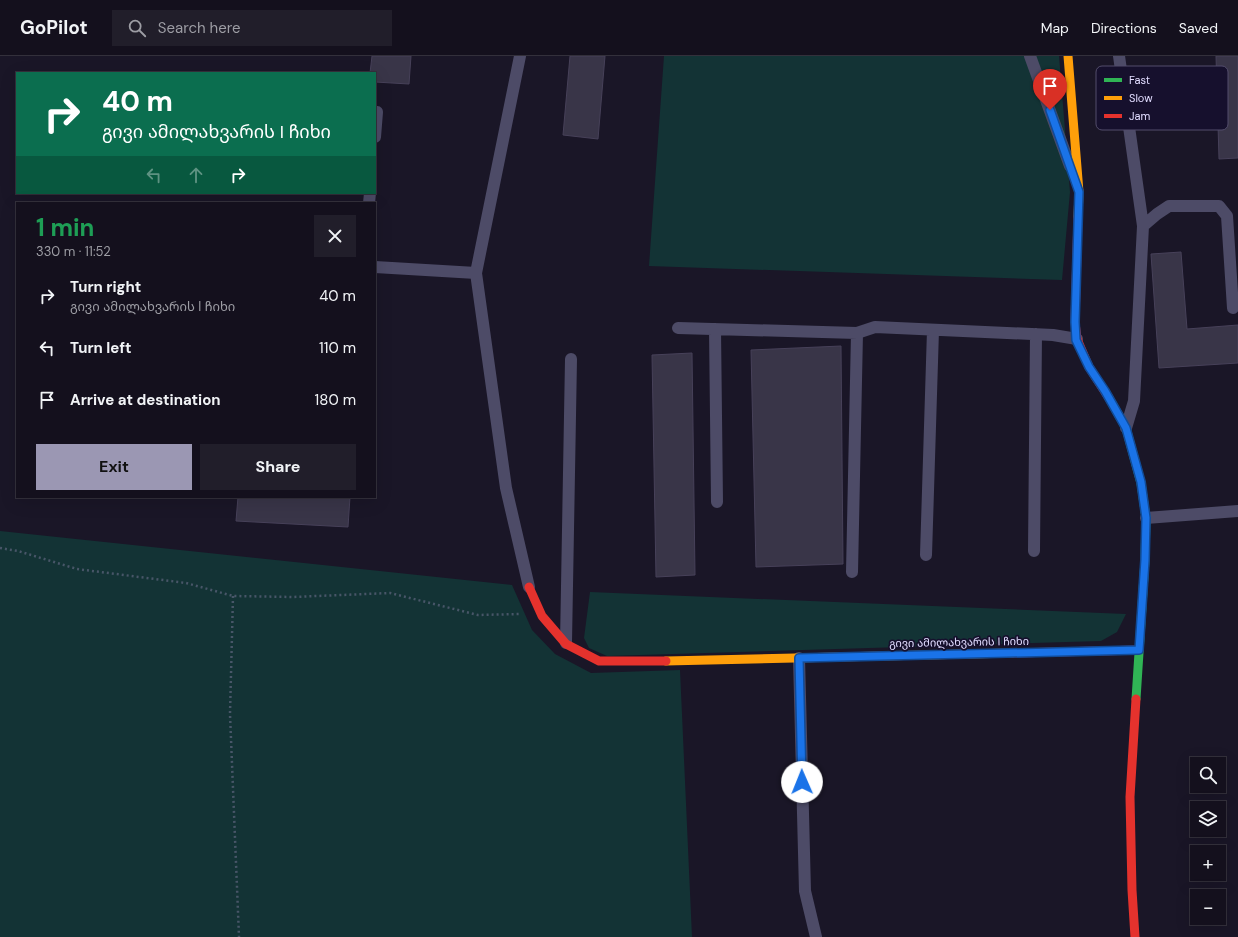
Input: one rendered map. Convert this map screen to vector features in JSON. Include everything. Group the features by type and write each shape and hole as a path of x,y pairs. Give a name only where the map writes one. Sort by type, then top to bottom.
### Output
{"street":[{"path":"1068,56 1079,192 1075,322 1076,340 1089,367 1105,391 1126,428 1141,482 1146,518 1145,560 1130,797 1132,890 1135,937"},
{"name":"გივი ამილახვარის I ჩიხი","path":"529,587 542,616 566,644 599,661 623,662 1139,650"}],"lane":[{"path":"520,56 476,273 506,488 529,587"},
{"path":"1030,56 1079,192"},
{"path":"1119,56 1120,66"},
{"path":"376,124 377,112"},
{"path":"1126,428 1134,401 1143,226 1129,130"},
{"path":"1143,226 1169,206 1218,206 1227,216 1233,308"},
{"path":"376,267 476,273"},
{"path":"678,328 857,333 875,327 1053,335 1076,340"},
{"path":"715,329 717,502"},
{"path":"926,556 933,330"},
{"path":"852,572 857,333"},
{"path":"1034,551 1036,334"},
{"path":"566,644 570,359"},
{"path":"1146,518 1238,511"},
{"path":"799,658 804,891 816,937"}],"path":[{"path":"0,548 18,551 77,569 186,583 233,596 293,597 390,593 478,615 505,614 542,616"},
{"path":"233,596 230,714 239,937"}],"green space":[{"path":"664,56 1059,56 1070,192 1062,280 649,266"},
{"path":"0,531 512,585 532,630 555,654 591,673 680,670 692,937 0,937"},
{"path":"590,592 1126,614 1117,632 1101,641 607,656 589,648 584,638"}],"building":[{"path":"372,56 411,56 409,84 376,82 376,72 370,72"},
{"path":"570,56 605,56 598,139 563,135"},
{"path":"1216,56 1238,56 1238,158 1219,159 1218,130 1228,130 1228,66 1216,66"},
{"path":"1181,252 1187,329 1238,325 1238,363 1159,368 1151,254"},
{"path":"841,346 843,564 756,567 751,350"},
{"path":"692,353 695,575 656,577 652,355"},
{"path":"238,498 350,498 348,527 236,521"}],"traffic: fast":[{"path":"1109,398 1126,428 1141,483 1146,518 1145,560 1136,699"}],"traffic: slow":[{"path":"1068,56 1079,192 1078,217"},
{"path":"666,661 1013,653"}],"traffic: jam":[{"path":"1078,217 1075,322 1077,339 1089,367 1109,398"},
{"path":"529,587 542,616 566,644 599,661 666,661"},
{"path":"1013,653 1139,650"},
{"path":"1135,937 1132,890 1130,797 1136,699"}],"route":[{"path":"802,782 799,658 1139,650 1145,560 1146,518 1141,482 1126,428 1105,391 1089,367 1076,340 1075,322 1079,192 1050,110"}]}
